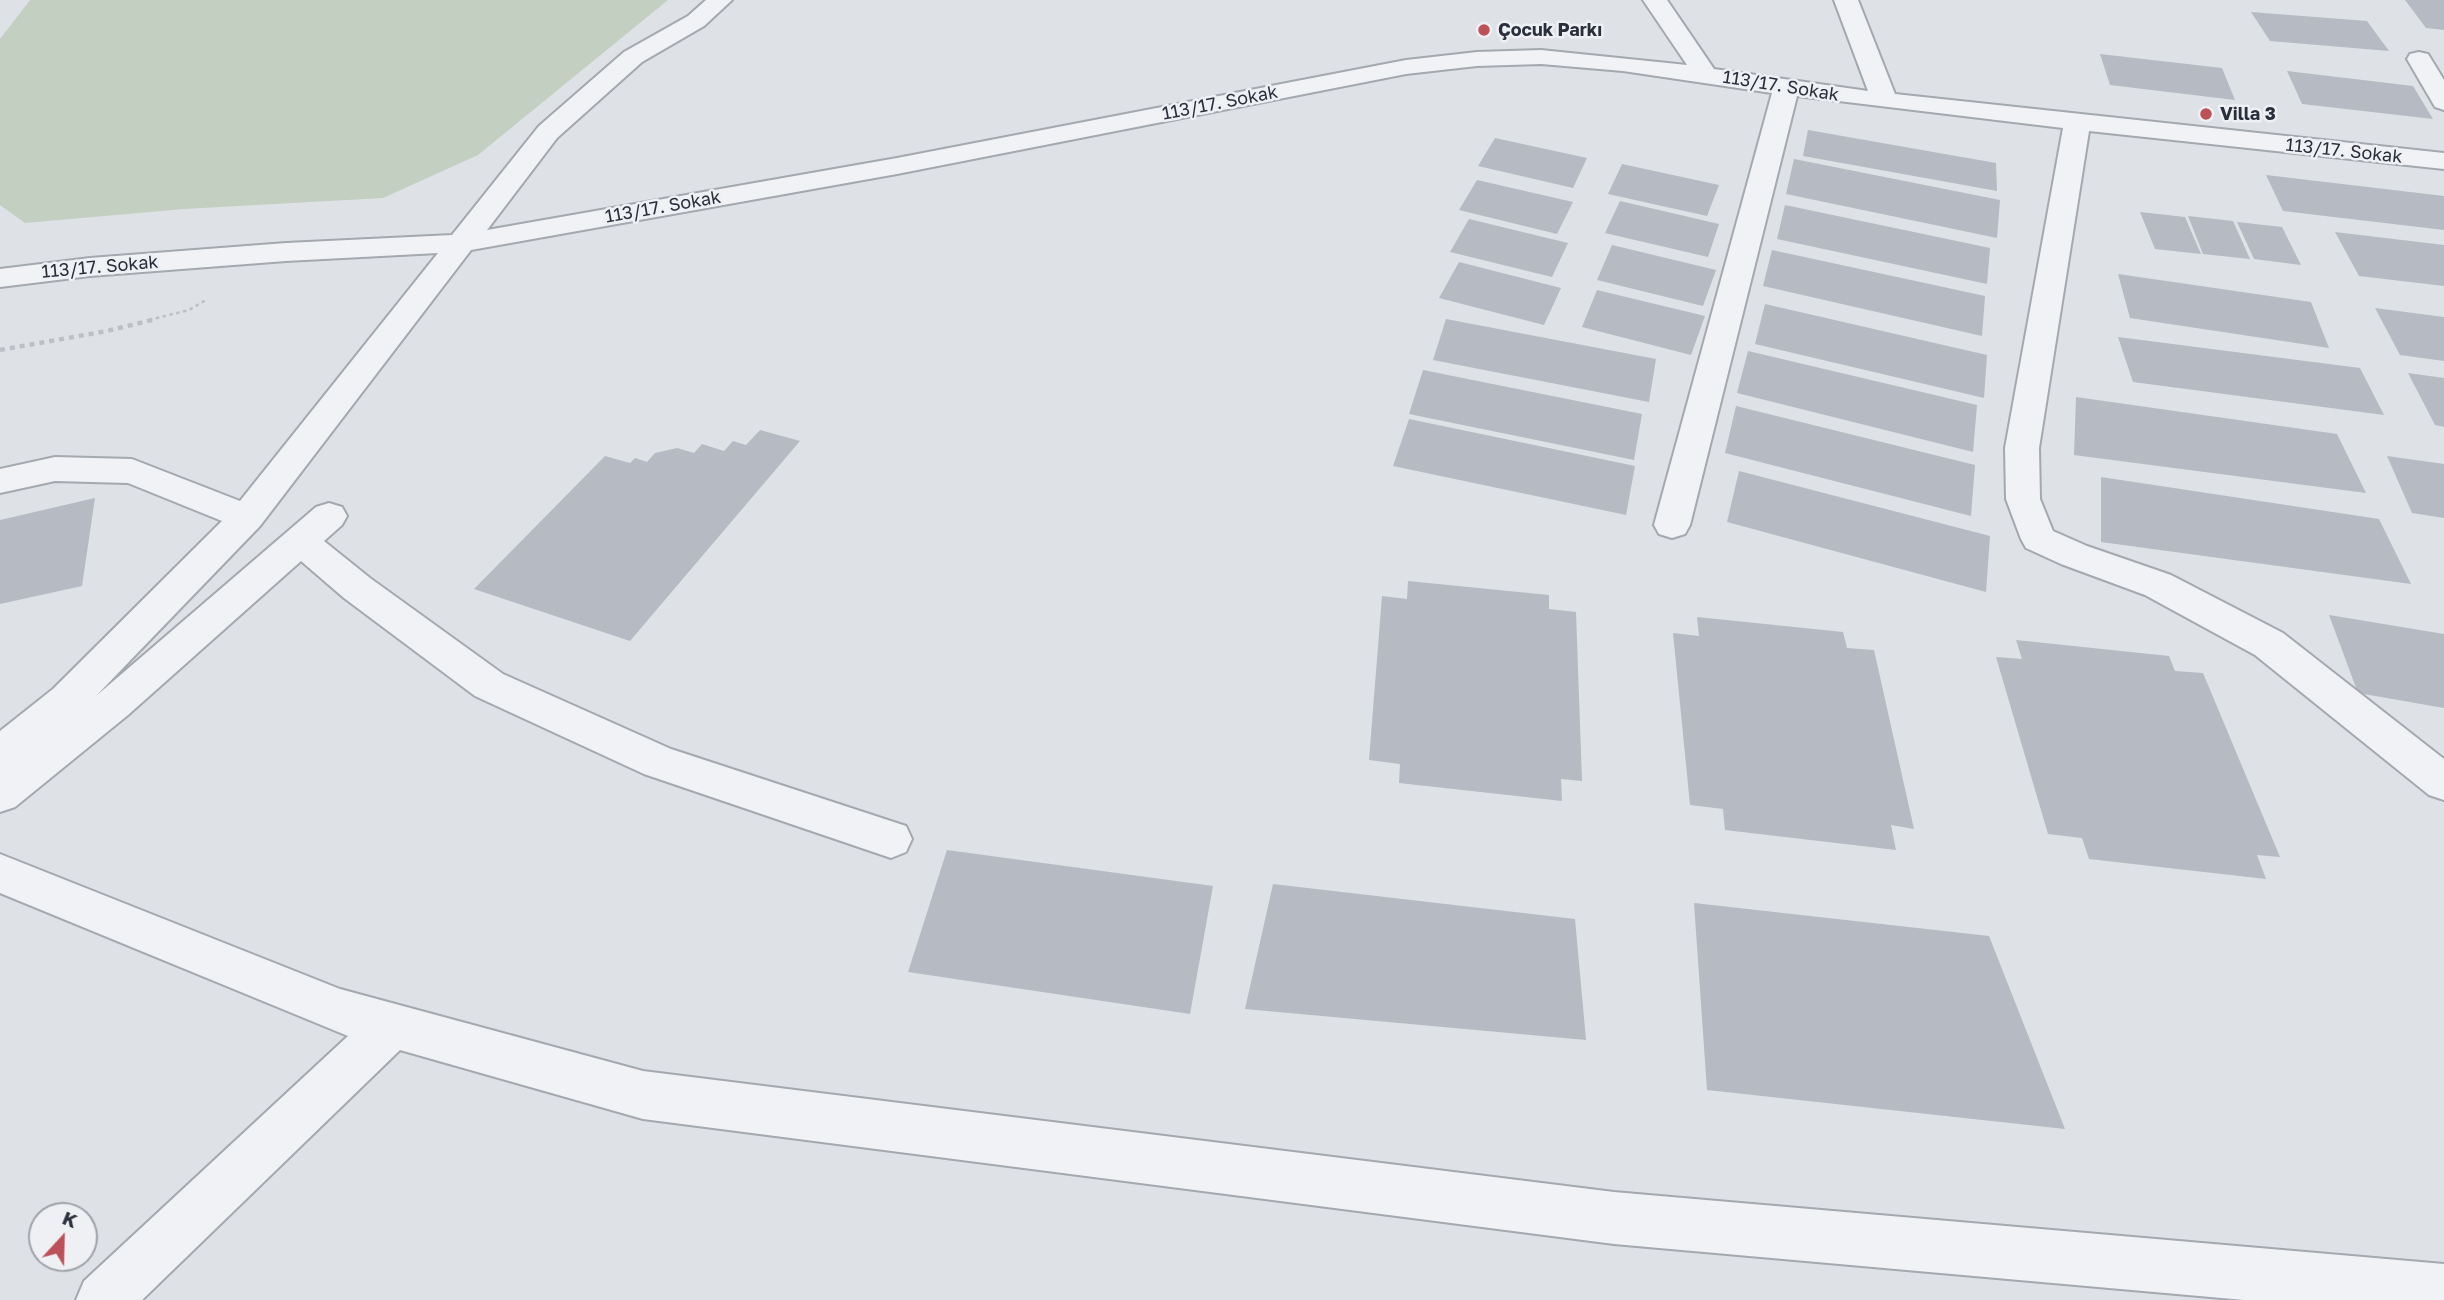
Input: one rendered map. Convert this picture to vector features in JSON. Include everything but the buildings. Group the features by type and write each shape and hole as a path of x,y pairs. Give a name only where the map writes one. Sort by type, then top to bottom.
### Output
{"street":[{"path":"0,754 67,700 247,517 548,132 634,57 696,21 720,0"},
{"path":"1656,0 1704,73"},
{"path":"1846,0 1885,101"},
{"name":"113/17. Sokak","path":"0,278 90,267 260,254 460,243 897,166 1406,67 1477,58 1541,57 1704,73 1786,89 1885,101 2444,161"},
{"path":"2419,59 2444,102"},
{"path":"1672,525 1786,89"},
{"path":"2077,122 2022,448 2023,499 2039,538 2074,555 2158,585 2269,643 2444,783"},
{"path":"0,481 55,469 132,471 247,517"},
{"path":"0,794 114,704 314,528 357,588 489,685 659,762 891,839"},
{"path":"0,873 339,1011 643,1096 1614,1219 2444,1291"},
{"path":"103,1300 391,1026"}],"path":[{"path":"0,350 107,331 189,310 210,298"}],"green space":[{"path":"30,0 668,0 478,155 383,198 184,209 25,223 0,205 0,39"}],"place":[{"name":"Çocuk Parkı","path":"1484,30"},
{"name":"Villa 3","path":"2206,114"}]}
